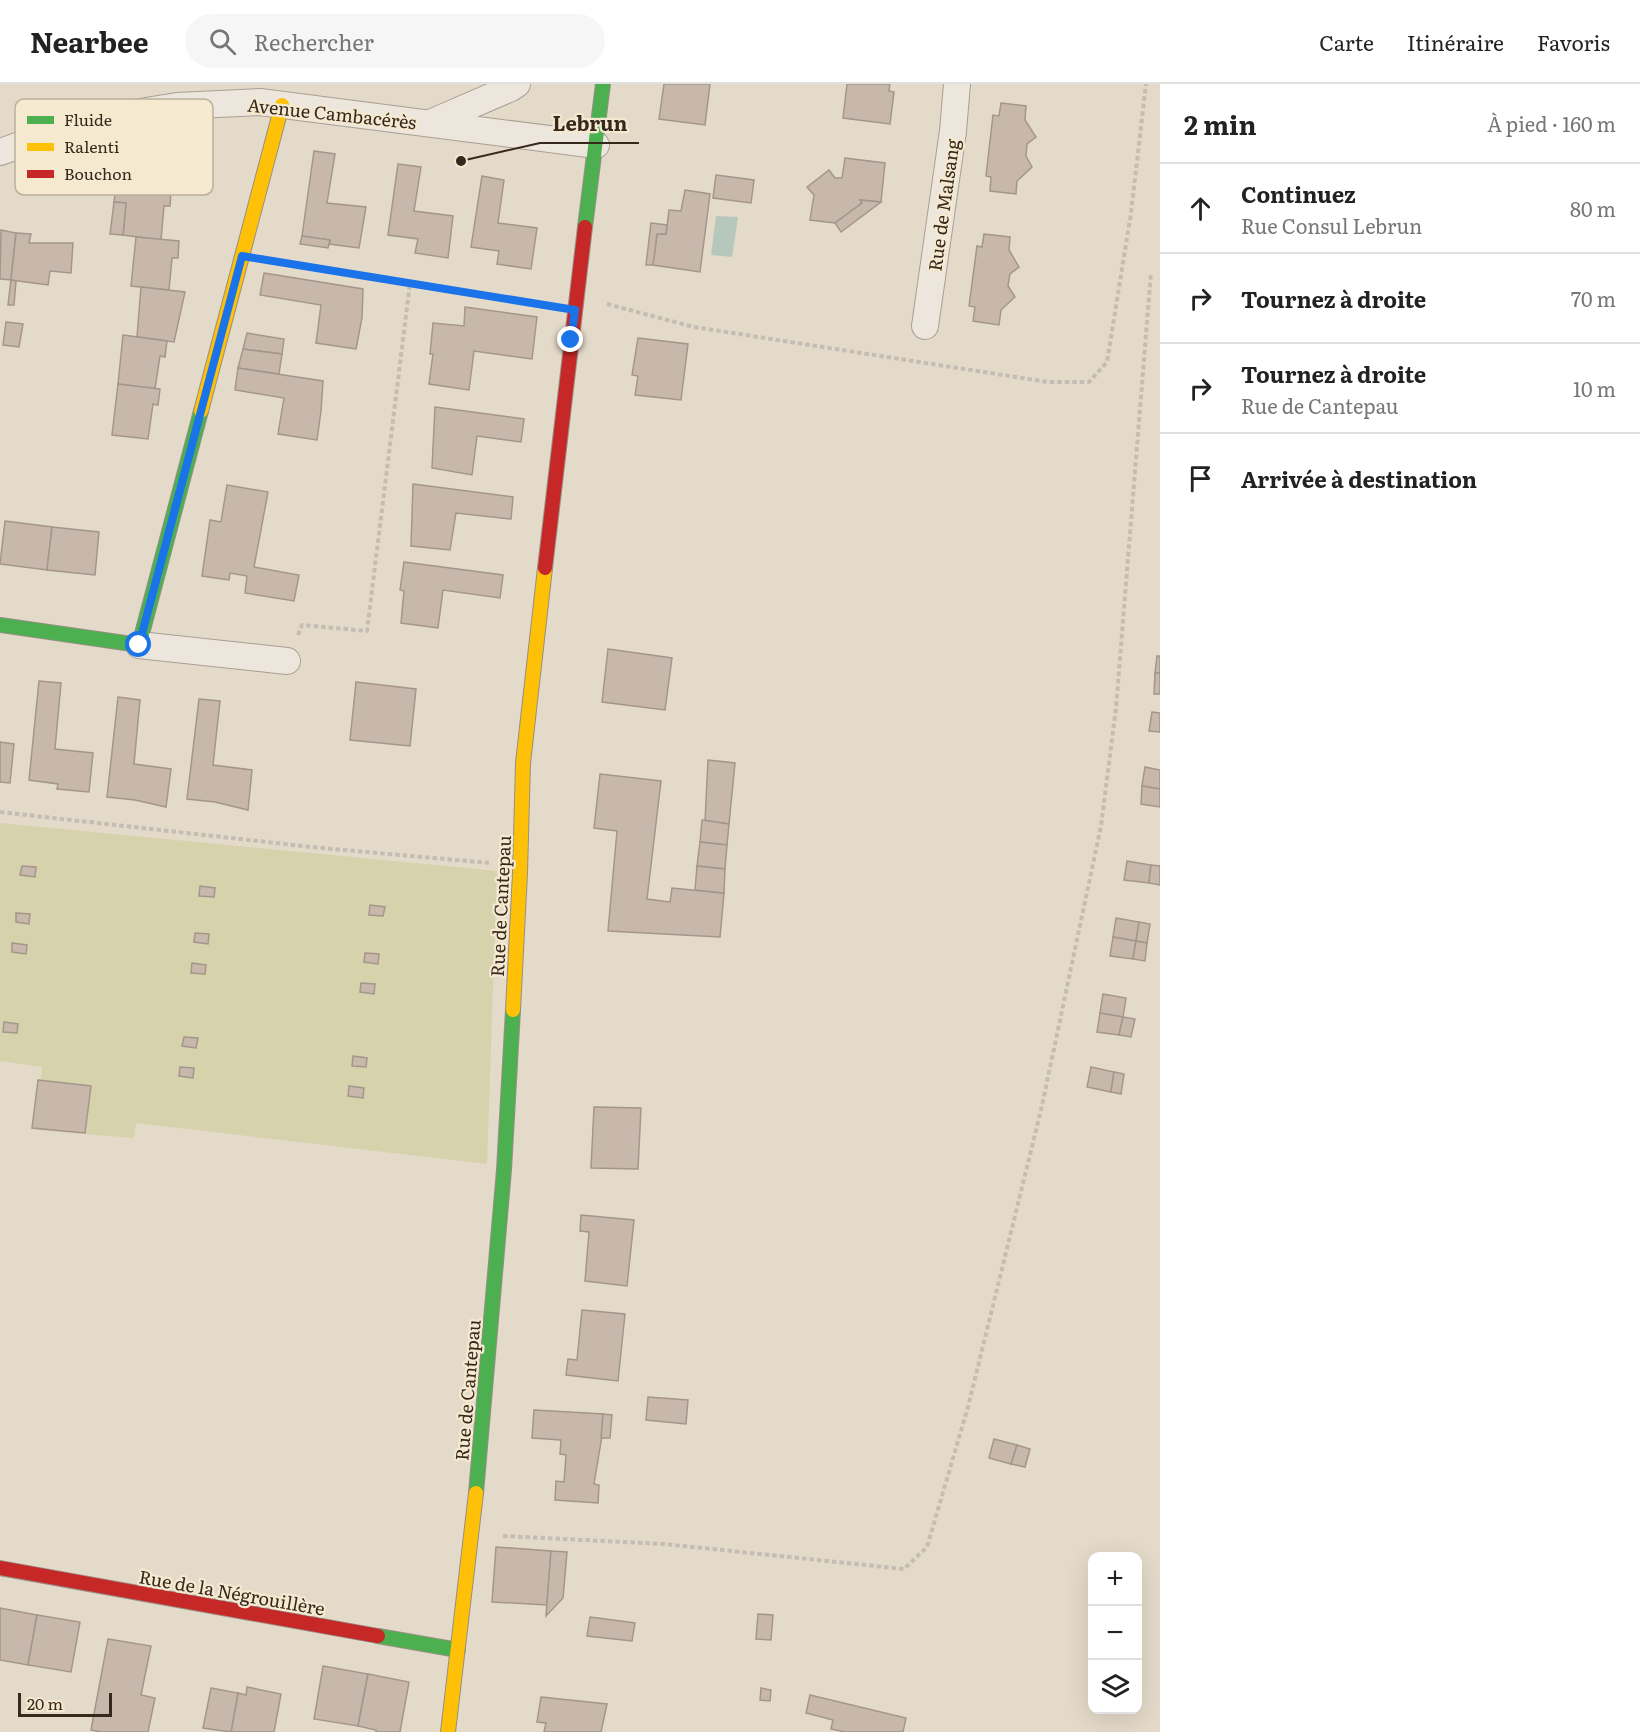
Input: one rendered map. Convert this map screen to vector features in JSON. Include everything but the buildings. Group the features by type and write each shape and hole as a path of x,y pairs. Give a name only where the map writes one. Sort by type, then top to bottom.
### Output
{"street":[{"path":"430,123 517,84"},
{"name":"Rue de Cantepau","path":"448,1732 472,1534 504,1170 520,866 523,763 603,84"},
{"name":"Rue de Malsang","path":"925,326 953,131 957,84"},
{"name":"Avenue Cambacérès","path":"213,104 260,102 596,145"},
{"path":"139,645 282,105"},
{"name":"Avenue Cambacérès","path":"0,152 15,147"},
{"path":"0,625 139,645 287,661"},
{"name":"Rue de la Négrouillère","path":"0,1568 458,1650"}],"path":[{"path":"242,256 575,310"},
{"path":"472,1534 664,1544 904,1569 927,1547 968,1407 1041,1110 1101,826 1116,708 1151,272"},
{"path":"287,661 302,625 367,631 410,283"},
{"path":"0,812 311,847 520,866"}],"shaded area":[{"path":"716,216 738,217 732,257 711,255"},
{"path":"0,823 497,871 487,1164 136,1123 134,1138 36,1130 42,1067 0,1061"}],"traffic: fast":[{"path":"585,227 603,84"},
{"path":"0,625 139,645 201,411"},
{"path":"476,1493 504,1170 513,1010"},
{"path":"378,1636 458,1650"}],"traffic: slow":[{"path":"201,411 282,105"},
{"path":"513,1010 523,763 545,568"},
{"path":"448,1732 476,1493"}],"traffic: jam":[{"path":"545,568 585,227"},
{"path":"0,1568 378,1636"}],"place":[{"name":"Lebrun","path":"461,161"}],"route":[{"path":"139,645 242,256 575,310 571,340"}]}
